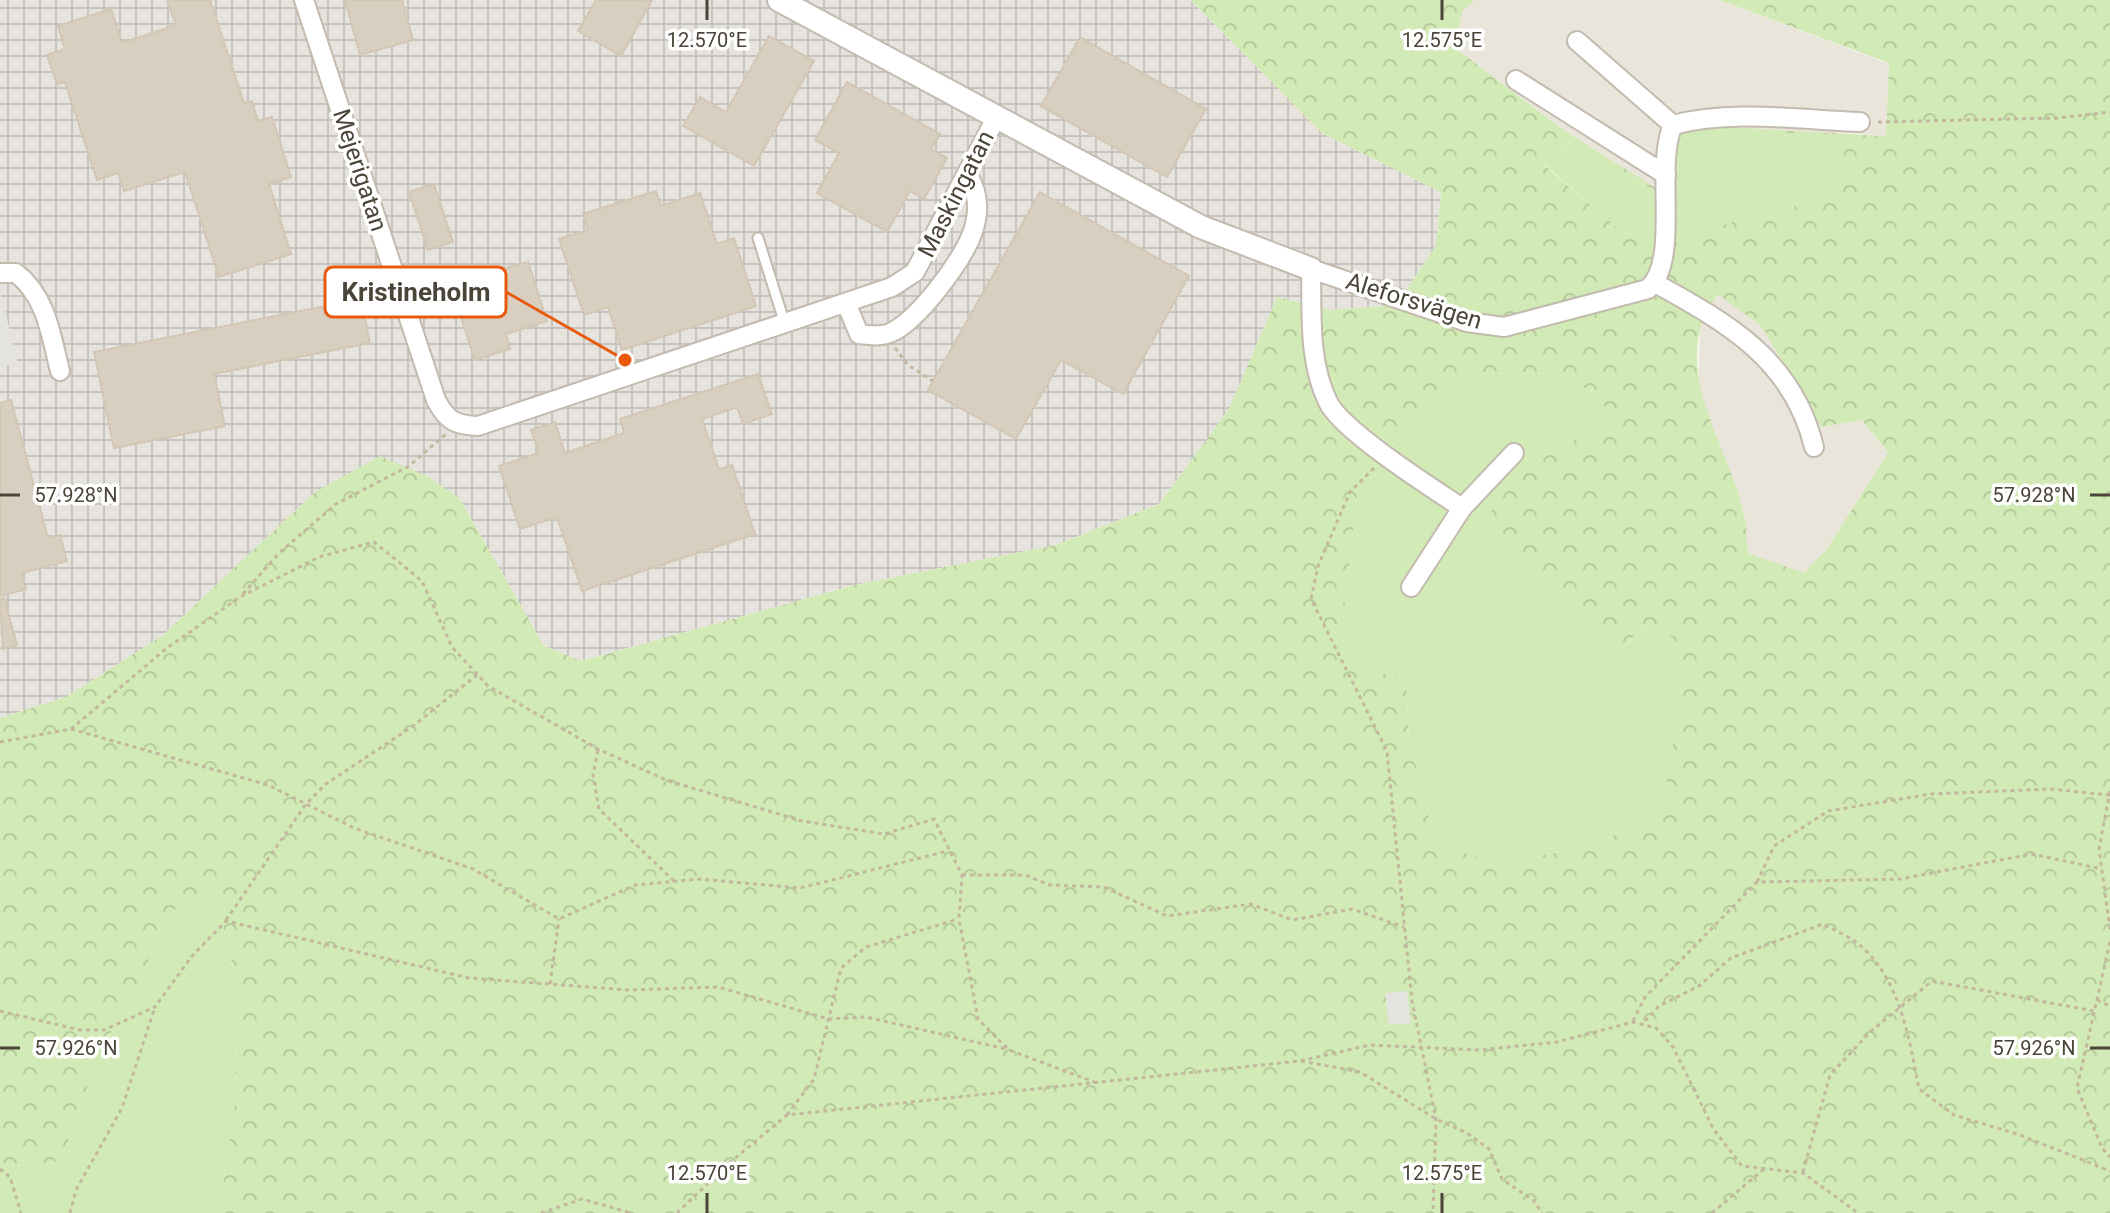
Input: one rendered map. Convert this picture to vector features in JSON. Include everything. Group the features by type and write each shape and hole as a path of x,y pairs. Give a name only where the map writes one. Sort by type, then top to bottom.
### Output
{"street":[{"name":"Mejerigatan","path":"304,0 436,400 444,416 456,425"},
{"name":"Aleforsvägen","path":"779,0 1201,227 1311,269 1467,322 1504,327 1632,296 1655,283"},
{"path":"1577,41 1673,125"},
{"path":"1516,80 1666,175"},
{"name":"Maskingatan","path":"456,425 478,426 892,287 915,272 996,118"},
{"path":"1673,125 1688,121 1764,119 1860,122"},
{"path":"1673,125 1665,154 1665,239 1655,283 1762,351 1796,396 1814,447"},
{"path":"846,303 859,334 890,333 930,297 953,267 974,229 978,202 975,187 967,174"},
{"name":"Aleforsvägen","path":"1311,269 1316,369 1329,405 1385,457 1462,508"},
{"path":"0,273 16,273 34,290 44,310 60,371"},
{"path":"1411,587 1462,508 1514,453"}],"lane":[{"path":"758,238 784,321"}],"path":[{"path":"1860,122 2057,118 2110,112"},
{"path":"890,333 897,351 908,365 933,381"},
{"path":"240,597 279,553 336,504 409,466 456,425"},
{"path":"1385,457 1350,492 1318,566 1311,599 1387,751 1418,1047 1436,1119 1433,1213"},
{"path":"71,729 167,648 240,597 319,557 374,542 422,581 452,647 488,686 598,749 666,780 802,821 884,834 934,819 962,875 959,919 978,1019 1009,1050"},
{"path":"70,1213 76,1190 122,1108 155,1007 192,956 226,921 306,804 326,784 413,726 477,675"},
{"path":"0,742 71,729 268,785 354,828 473,869 559,919"},
{"path":"598,749 593,775 599,809 674,881"},
{"path":"1633,1022 1645,997 1757,882 1774,846 1828,811 1931,794 2050,789 2109,794 2099,849 2110,930"},
{"path":"559,919 635,885 699,879 800,888 950,850"},
{"path":"1757,882 1900,879 2032,854 2102,869"},
{"path":"962,875 1025,875 1050,885 1104,887 1167,916 1251,904 1292,920 1352,909 1404,927"},
{"path":"550,984 559,919"},
{"path":"677,1213 727,1165 787,1115 814,1079 841,968 866,947 959,919"},
{"path":"226,921 469,978 628,990 718,987 829,1019 866,1017 1009,1050 1097,1083"},
{"path":"1644,1022 1659,1006 1699,986 1731,958 1823,924 1857,943 1888,979 1908,1031 1919,1089 1954,1115 2020,1135 2110,1171"},
{"path":"2110,942 2077,1088 2102,1148 2110,1157"},
{"path":"1803,1173 1830,1075 1899,1008 1932,981 2094,1011"},
{"path":"2097,1000 2110,1006"},
{"path":"0,1011 80,1030 104,1030 155,1007"},
{"path":"787,1115 1300,1061 1370,1045 1479,1050 1557,1042 1633,1022 1644,1022 1656,1028 1673,1047 1714,1130 1742,1166 1803,1173 1858,1213"},
{"path":"1300,1061 1360,1072 1436,1119 1467,1133 1489,1149 1502,1179 1534,1201 1542,1213"},
{"path":"1712,1213 1765,1168"},
{"path":"0,1169 10,1177 21,1213"},
{"path":"541,1213 582,1199 631,1213"}],"shaded area":[{"path":"0,0 1190,0 1323,134 1441,192 1436,246 1396,305 1330,310 1277,297 1229,409 1159,504 1056,545 855,585 580,661 544,646 459,498 315,492 162,636 66,697 0,718"},
{"path":"1475,0 1719,0 1889,64 1886,136 1840,132 1658,190 1562,129 1454,47 1463,10"},
{"path":"0,291 18,363 0,368"},
{"path":"1718,293 1762,327 1821,427 1862,420 1888,454 1826,550 1804,573 1747,553 1744,511 1698,387 1701,316"},
{"path":"1407,991 1411,1023 1389,1025 1385,993"}],"green space":[{"path":"1190,0 1475,0 1463,10 1454,47 1562,129 1657,189 1659,141 1688,125 1886,136 1889,63 1719,0 2110,0 2110,1213 224,1213 221,1197 234,1111 239,995 218,905 208,895 176,908 158,932 134,1006 115,1025 95,1066 61,1161 22,1165 0,1163 0,718 66,697 162,636 315,492 380,456 427,476 459,498 544,646 581,661 855,585 1056,545 1159,504 1229,409 1277,297 1330,310 1396,305 1436,246 1441,192 1323,134","holes":["1688,129 1844,135 1843,194 1696,232 1675,228 1671,177 1673,141","1574,140 1655,192 1658,235 1644,241 1621,231 1543,164","1718,294 1762,327 1821,427 1862,420 1888,453 1826,550 1804,573 1748,553 1743,510 1704,402 1698,374 1697,347 1703,320","1486,372 1542,374 1593,391 1615,420 1555,449 1499,494 1486,523 1624,646 1647,625 1673,637 1682,683 1663,807 1600,843 1498,865 1436,842 1409,740 1406,680 1342,663 1343,619 1359,480 1446,389"]},
{"path":"1688,129 1845,135 1843,195 1696,232 1674,228 1673,141"},
{"path":"1575,140 1655,192 1658,235 1644,241 1621,231 1543,163"},
{"path":"1486,372 1542,374 1593,391 1615,420 1555,449 1499,494 1625,646 1647,625 1673,636 1682,683 1663,807 1600,843 1498,865 1436,842 1409,740 1406,680 1342,664 1343,619 1359,480 1446,389"},
{"path":"208,895 218,905 239,995 234,1111 221,1196 224,1213 0,1213 0,1163 22,1165 61,1161 95,1066 115,1025 134,1006 158,932 176,908"}],"building":[{"path":"167,0 210,0 244,103 252,101 258,121 272,117 291,177 269,184 291,254 219,277 185,172 124,191 118,173 97,180 65,82 57,84 47,55 65,49 58,26 111,9 122,43 176,25"},
{"path":"345,0 402,0 413,40 360,55"},
{"path":"596,0 652,0 621,56 578,31"},
{"path":"769,36 814,61 754,166 683,126 700,97 726,112"},
{"path":"1080,37 1206,109 1167,177 1041,106"},
{"path":"847,82 940,134 931,149 947,158 924,199 910,191 887,232 817,193 839,153 815,140"},
{"path":"434,184 453,242 428,250 409,192"},
{"path":"656,191 661,206 700,193 717,244 734,238 756,306 622,350 608,307 584,315 559,239 588,230 583,214"},
{"path":"1040,192 1189,276 1123,394 1061,360 1016,439 928,390"},
{"path":"528,262 547,321 506,334 510,349 475,360 450,283"},
{"path":"361,299 370,343 214,374 225,426 114,448 94,352"},
{"path":"758,374 772,414 743,424 737,407 702,419 719,469 732,465 755,534 582,591 557,517 520,529 499,466 539,453 531,430 555,422 565,453 624,433 620,419"},
{"path":"11,400 48,538 60,535 67,561 22,573 26,589 0,596 0,403"},
{"path":"4,598 17,645 3,649 0,599"}],"place":[{"name":"Kristineholm","path":"625,360"}]}
